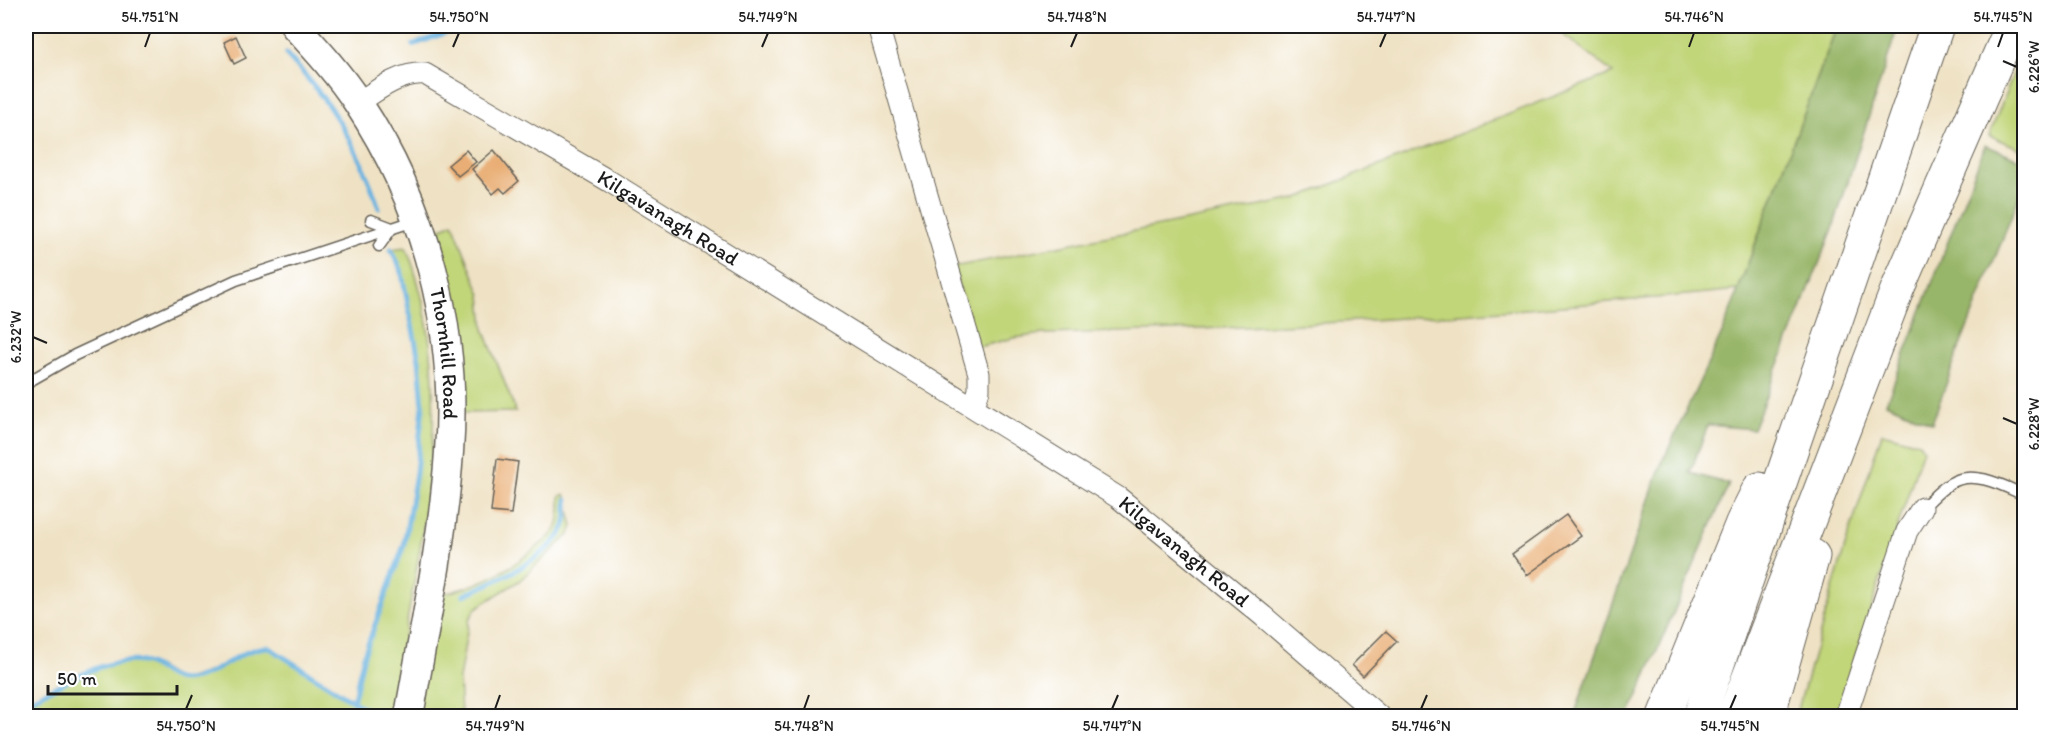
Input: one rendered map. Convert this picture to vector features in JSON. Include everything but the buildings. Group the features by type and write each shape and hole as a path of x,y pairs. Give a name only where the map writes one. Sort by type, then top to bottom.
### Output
{"highway":[{"path":"1700,717 1937,26"},
{"path":"1734,717 1897,291 2012,26"},
{"path":"1664,717 1742,523 1814,383"},
{"path":"1768,717 1804,592 1846,420"}],"street":[{"name":"Thornhill Road","path":"295,26 358,103 391,161 405,224 438,287 447,355 450,428 444,504 409,717"},
{"path":"878,26 979,374 979,390 974,406"},
{"name":"Kilgavanagh Road","path":"358,103 400,78 413,73 424,74 655,218 974,406 1119,498 1263,616 1379,717"},
{"path":"1846,717 1907,531 1922,508"}],"lane":[{"path":"371,220 405,224"},
{"path":"379,246 405,224"},
{"path":"26,383 75,355 236,280 405,224"},
{"path":"1922,508 1951,482 1964,478 1993,482 2025,495"}],"green space":[{"path":"1552,26 1837,26 1738,290 1392,319 1044,334 1014,338 978,347 953,267 1295,199 1613,73"},
{"path":"1837,26 1898,26 1832,231 1753,429 1708,425 1690,473 1729,484 1629,716 1574,716 1661,465 1722,333"},
{"path":"2024,47 2024,150 1989,136"},
{"path":"1985,145 2022,160 2024,185 1932,423 1886,403"},
{"path":"453,223 481,295 484,329 516,412 460,413 430,233"},
{"path":"406,247 423,302 432,359 433,417 430,476 422,536 391,708 380,716 26,716 26,700 99,667 130,661 145,662 182,680 220,668 258,647 268,647 353,701 364,655 404,545 416,473 423,406 419,360 401,269 391,249"},
{"path":"1882,433 1919,443 1923,449 1836,716 1796,716 1846,543"},
{"path":"565,494 573,526 570,534 519,581 476,608 469,620 459,679 461,713 416,716 438,595 488,578 511,566 543,543 558,524 560,496"}],"waterway":[{"path":"413,45 464,26"},
{"path":"286,54 302,71 342,126 362,165 379,208"},
{"path":"353,702 364,655 404,545 416,473 423,406 419,360 401,269 391,249"},
{"path":"464,595 520,568 557,539 567,518 567,500"},
{"path":"26,701 82,674 112,664 127,661 142,662 177,679 194,679 246,653 268,647 376,716"}]}
